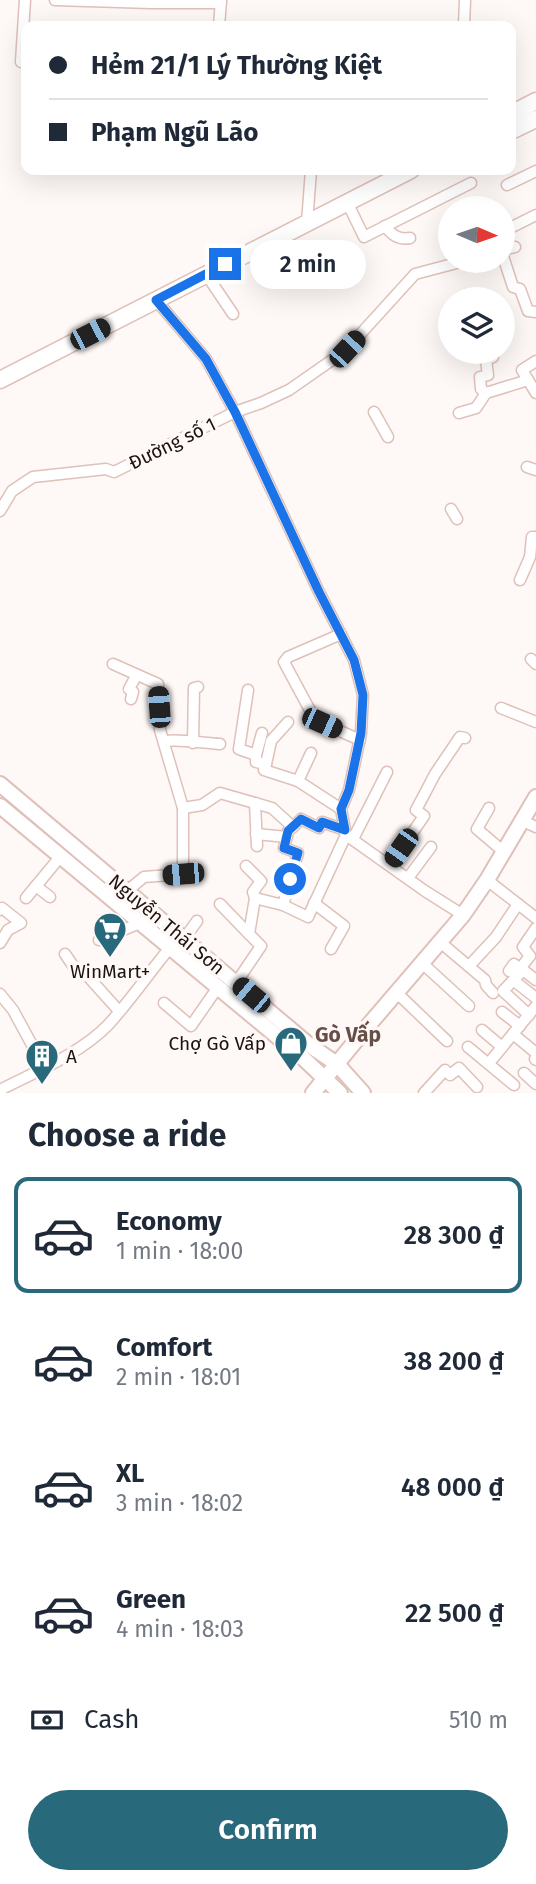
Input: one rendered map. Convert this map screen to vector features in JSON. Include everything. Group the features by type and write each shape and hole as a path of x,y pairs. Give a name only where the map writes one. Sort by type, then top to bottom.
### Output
{"main road":[{"path":"516,112 536,102"},
{"path":"516,122 536,112"},
{"path":"516,129 536,119"},
{"path":"0,380 401,175"},
{"name":"Nguyễn Thái Sơn","path":"0,784 309,1045 337,1063 363,1093"},
{"path":"313,1093 463,915 504,852 529,824 536,797"},
{"name":"Nguyễn Thái Sơn","path":"0,806 303,1058 340,1093"}],"street":[{"path":"24,21 25,0"},
{"path":"55,0 151,3 221,1 219,21"},
{"path":"464,21 465,0"},
{"path":"507,185 536,171"},
{"path":"307,223 311,175"},
{"path":"347,202 364,237 471,183"},
{"path":"515,226 536,215"},
{"path":"385,226 393,235 403,239 410,238"},
{"name":"Đường số 1","path":"0,511 12,491 33,477 106,469 114,472 235,412 289,390 345,351 415,274 438,268"},
{"path":"509,273 513,287 520,289 528,311 536,312"},
{"path":"206,274 233,314"},
{"path":"156,300 206,359 235,412 354,660 363,695 360,740 349,790 341,809 348,835"},
{"path":"536,361 522,370 536,393"},
{"path":"486,393 481,389 480,377 488,375 487,364"},
{"path":"459,413 476,408 486,393 528,380"},
{"path":"374,412 388,437"},
{"path":"451,509 457,519"},
{"path":"520,580 530,557 532,537 536,537"},
{"path":"341,634 288,657 284,663 312,714 322,723 360,740"},
{"path":"113,664 158,684 160,730 183,808 183,874 144,877 127,891"},
{"path":"131,699 133,692 129,689 136,676"},
{"path":"193,743 194,688 198,687"},
{"path":"248,690 239,749 256,755"},
{"path":"501,708 536,722"},
{"path":"288,722 271,740 264,770 298,781 341,809"},
{"path":"262,733 256,762 266,764"},
{"path":"390,865 424,816 416,810 435,774 460,737 465,738"},
{"path":"164,741 176,739 220,744"},
{"path":"298,781 312,753"},
{"path":"255,898 283,905 308,917 348,835 387,772"},
{"path":"183,808 202,805 220,793 272,808 293,827"},
{"path":"256,803 257,846"},
{"path":"489,808 477,829 504,852"},
{"path":"283,905 298,853 284,848 288,831 301,819 319,828 322,822 348,835 463,915"},
{"path":"256,834 287,837"},
{"path":"408,878 431,847"},
{"path":"26,898 61,856"},
{"path":"246,866 261,881 253,892 255,898 249,934"},
{"path":"487,880 536,918"},
{"path":"36,886 50,897"},
{"path":"314,903 344,926 331,949"},
{"path":"220,904 261,946 236,983"},
{"path":"469,966 496,937 518,904"},
{"path":"0,910 2,908 21,923 8,930 0,943"},
{"path":"0,1090 69,1055 100,1032 170,948 198,921"},
{"path":"99,940 140,923"},
{"path":"498,992 511,975 522,970 522,966 533,959 523,947 536,928"},
{"path":"440,942 485,980 486,985 529,1015"},
{"path":"65,954 76,970 84,972 119,1011"},
{"path":"422,963 469,1006"},
{"path":"522,970 536,980"},
{"path":"511,975 536,998"},
{"path":"164,1003 191,1027 218,987"},
{"path":"397,993 447,1041"},
{"path":"0,994 13,1010 44,1067"},
{"path":"489,1063 536,1006"},
{"path":"502,1012 536,1057"},
{"path":"482,1030 502,1047"},
{"path":"468,1047 513,1084"},
{"path":"424,1093 445,1070 450,1075 459,1068 477,1087"},
{"path":"524,1073 536,1084"}],"place":[{"name":"WinMart+","path":"110,959"},
{"name":"Chợ Gò Vấp","path":"291,1073"},
{"name":"A","path":"42,1086"}],"district":[{"name":"Gò Vấp","path":"348,1035"}],"route":[{"path":"225,264 156,300 206,359 235,412 319,592 354,660 363,695 361,733 349,790 341,809 345,830 322,822 319,828 301,819 288,831 284,848 298,853 290,879"}]}
